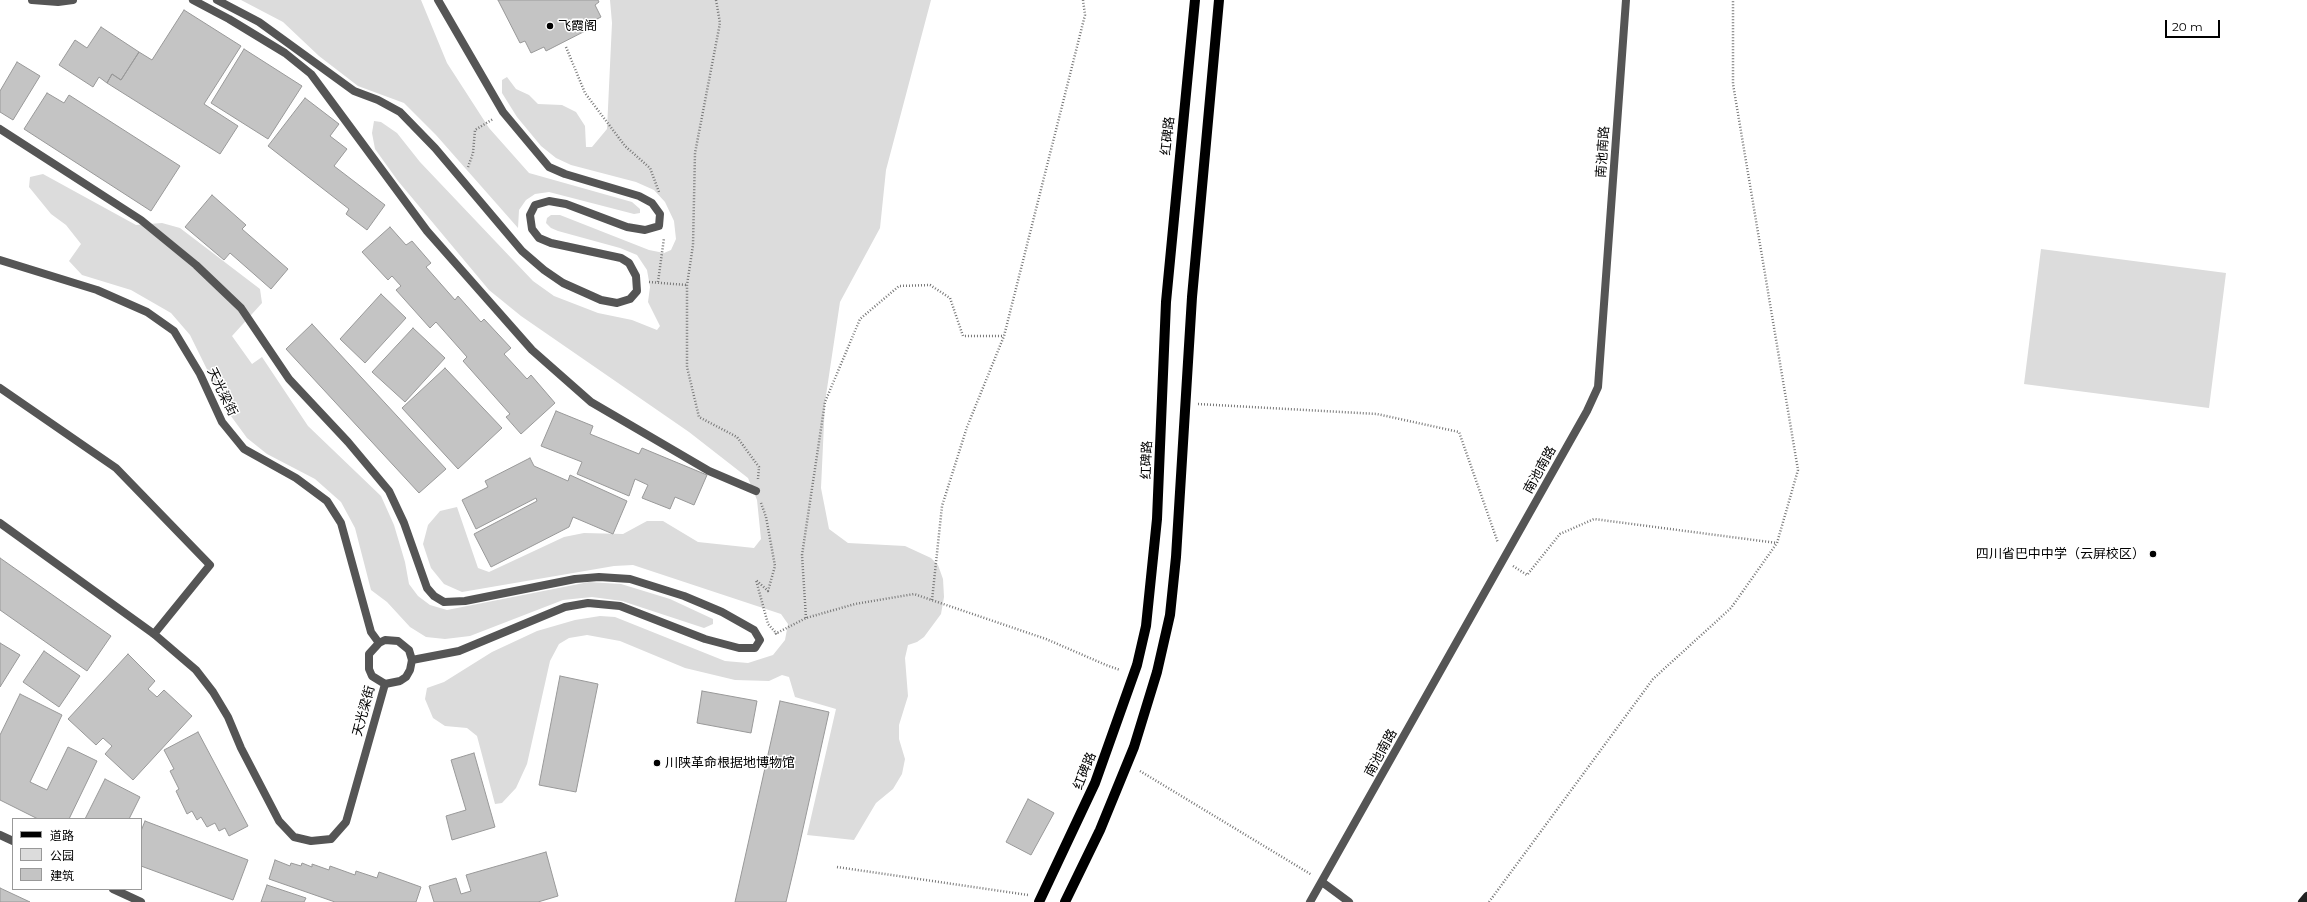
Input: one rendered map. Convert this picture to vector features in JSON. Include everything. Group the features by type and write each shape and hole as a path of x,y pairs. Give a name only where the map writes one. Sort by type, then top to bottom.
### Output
{"main road":[{"name":"红碑路","path":"1041,900 1095,783 1134,674 1146,626 1153,578 1157,519 1166,302 1195,0"},
{"path":"1065,902 1100,830 1127,764 1157,672 1170,614 1176,557 1192,297 1219,0"},
{"path":"2302,902 2307,896"}],"street":[{"path":"32,0 58,2 73,0"},
{"path":"193,0 229,19 285,53 311,74 427,231 532,350 585,397 709,471 756,491"},
{"path":"217,0 259,22 354,91 378,100 400,112 463,180 522,251 544,270 563,283 601,300 617,303 630,299 637,291 636,276 629,263 622,258 551,243 540,238 532,229 530,215 535,205 549,201 566,204 627,227 645,230 659,226 660,214 652,203 639,196 565,174 549,167 503,112 438,0"},
{"name":"南池南路","path":"1310,902 1587,411 1598,387 1626,0"},
{"path":"0,128 141,220 196,265 241,308 289,379 348,442 389,491 404,523 427,588 434,596 444,602 465,601 575,579 599,577 630,579 684,596 722,612 754,630 760,640 755,648 739,648 704,639 620,606 588,603 565,607 459,651 412,660"},
{"name":"天光梁街","path":"0,260 98,290 147,312 174,331 200,374 222,422 244,449 296,478 326,501 341,524 371,632 378,643 369,654 369,669 372,676 385,684 346,822 331,839 311,841 294,837 279,821 259,786 228,717 213,692 196,670 154,634 0,523"},
{"path":"0,388 116,468 210,566 154,634"},
{"path":"378,643 385,640 398,641 409,650 412,660 410,670 406,677 393,684 385,684"},
{"path":"0,835 12,841"},
{"path":"1322,882 1349,902"},
{"path":"115,890 141,902"}],"path":[{"path":"716,0 720,23 695,153 693,245 687,285 687,367 699,417 737,437 759,467 756,491 766,517 775,566 768,591 756,580 768,624 777,634"},
{"path":"932,600 942,506 967,427 1004,336 1085,15 1082,0"},
{"path":"1489,902 1653,679 1731,608 1778,543 1798,470 1733,84 1733,0"},
{"path":"566,47 585,92 625,146 650,168 660,194"},
{"path":"463,180 473,153 475,130 503,112"},
{"path":"658,282 664,237"},
{"path":"636,282 658,282 687,285"},
{"path":"806,618 802,555 825,402 860,319 899,286 930,285 950,298 963,336 1004,336"},
{"path":"1186,403 1377,414 1459,432 1504,558 1527,575 1560,534 1594,519 1778,543"},
{"path":"760,640 777,634 806,618 855,604 914,594 1046,639 1106,665 1134,674"},
{"path":"1127,764 1322,882"},
{"path":"837,867 1041,900"}],"green space":[{"path":"241,0 421,0 447,63 489,128 529,173 632,202 640,209 640,213 634,214 549,192 535,194 526,200 519,210 518,228 436,135 404,103 358,86 319,56 283,22"},
{"path":"610,0 931,0 886,170 880,228 840,302 825,402 821,488 829,529 848,543 905,546 931,558 938,565 943,579 944,597 941,614 924,637 917,642 908,645 905,658 908,696 899,725 899,739 905,759 902,774 893,789 876,803 854,840 807,835 836,709 795,697 789,677 782,675 769,681 735,680 685,668 620,641 587,635 569,638 559,644 550,661 527,764 516,788 502,803 495,804 477,736 467,728 445,726 433,718 425,699 427,688 444,682 492,652 537,631 575,620 600,616 615,617 725,661 748,663 773,655 785,640 788,624 781,614 633,565 614,566 462,592 444,584 431,568 423,544 428,525 440,511 457,507 478,568 489,572 564,537 584,533 623,534 647,521 663,521 698,542 754,548 761,539 757,500 748,478 689,432 521,316 489,290 398,181 375,149 372,133 374,121 381,122 397,133 420,162 533,281 554,296 598,313 632,320 657,330 660,326 648,302 650,287 647,270 637,255 620,248 558,231 551,228 546,223 547,218 551,215 560,215 649,250 664,253 671,250 676,239 674,221 665,202 654,190 636,182 571,165 556,158 541,146 517,117 502,93 502,80 507,77 516,89 529,95 538,104 562,105 576,112 585,126 586,147 592,147 607,129 612,23"},
{"path":"43,174 136,225 162,223 180,228 260,289 262,303 232,336 252,364 262,357 308,426 381,496 394,525 405,562 409,584 418,596 430,605 447,610 589,582 621,584 670,599 713,619 713,624 704,628 622,601 592,597 563,600 470,636 445,639 426,637 410,627 387,602 371,590 355,528 341,502 315,479 267,454 247,438 228,412 190,335 171,313 131,290 82,275 69,261 81,244 66,225 51,214 29,187 30,177"},
{"path":"2041,249 2226,273 2209,408 2024,384"}],"building":[{"name":"飞霞阁","path":"498,0 598,0 599,2 595,5 601,17 589,23 591,28 546,51 544,47 531,53 525,41 520,43"},
{"path":"184,10 241,46 204,104 238,126 220,154 107,83 112,74 121,80 139,52 152,60"},
{"path":"101,27 139,52 121,80 112,74 107,83 99,77 93,87 59,65 75,40 87,48"},
{"path":"244,49 302,86 268,139 211,103"},
{"path":"17,62 40,76 13,120 0,112 0,91"},
{"path":"47,93 64,103 69,95 180,166 151,211 24,129"},
{"path":"305,98 339,124 330,136 347,149 334,166 385,205 367,230 346,214 349,209 268,146"},
{"path":"212,195 246,225 242,229 288,269 271,289 230,253 224,260 185,227"},
{"path":"390,227 406,245 412,241 431,263 426,267 455,300 458,296 481,322 484,319 511,348 504,354 527,379 531,375 555,403 521,434 506,417 510,414 463,361 467,357 436,322 430,328 396,290 401,286 392,276 388,280 362,252"},
{"path":"381,294 406,318 365,363 340,339"},
{"path":"312,324 446,469 419,493 286,349"},
{"path":"413,328 445,358 405,402 372,372"},
{"path":"445,368 502,428 458,469 402,408"},
{"path":"556,411 593,426 590,434 639,454 642,448 707,475 694,505 675,497 670,509 642,498 648,485 635,479 629,496 577,474 582,462 541,446"},
{"path":"530,458 534,466 568,481 570,475 627,501 613,534 573,517 569,527 491,567 474,534 537,501 536,498 476,529 462,500 488,487 485,481"},
{"path":"0,558 111,636 87,671 0,610"},
{"path":"0,643 20,655 0,687"},
{"path":"44,651 80,676 59,707 23,682"},
{"path":"128,654 155,681 148,689 157,697 164,690 192,716 133,780 105,754 112,746 103,738 96,745 68,719"},
{"path":"560,676 598,684 576,792 539,785"},
{"path":"702,691 757,701 751,733 697,723"},
{"path":"20,694 62,715 30,782 47,790 68,747 97,761 69,818 36,818 0,800 0,735"},
{"path":"780,701 829,712 796,860 786,902 735,902"},
{"path":"198,732 248,826 229,836 225,828 219,831 215,823 207,827 201,817 197,820 192,811 187,814 176,791 179,789 170,771 174,769 164,750"},
{"path":"474,753 495,827 452,840 446,816 466,810 451,760"},
{"path":"105,779 140,797 130,818 86,818"},
{"path":"1028,799 1054,813 1031,855 1006,842"},
{"path":"145,821 248,860 233,900 142,866 142,828"},
{"path":"546,852 558,896 538,902 434,902 429,886 456,878 461,894 471,891 466,875"},
{"path":"275,860 290,866 291,863 301,866 302,863 312,867 312,864 329,870 330,866 355,875 356,871 377,878 379,872 421,887 416,902 335,902 269,879"},
{"path":"267,885 306,898 304,902 261,902"},
{"path":"0,888 30,902 0,902"}],"place":[{"name":"飞霞阁","path":"550,26"},
{"name":"四川省巴中中学（云屏校区）","path":"2153,554"},
{"name":"川陕革命根据地博物馆","path":"657,763"}]}
